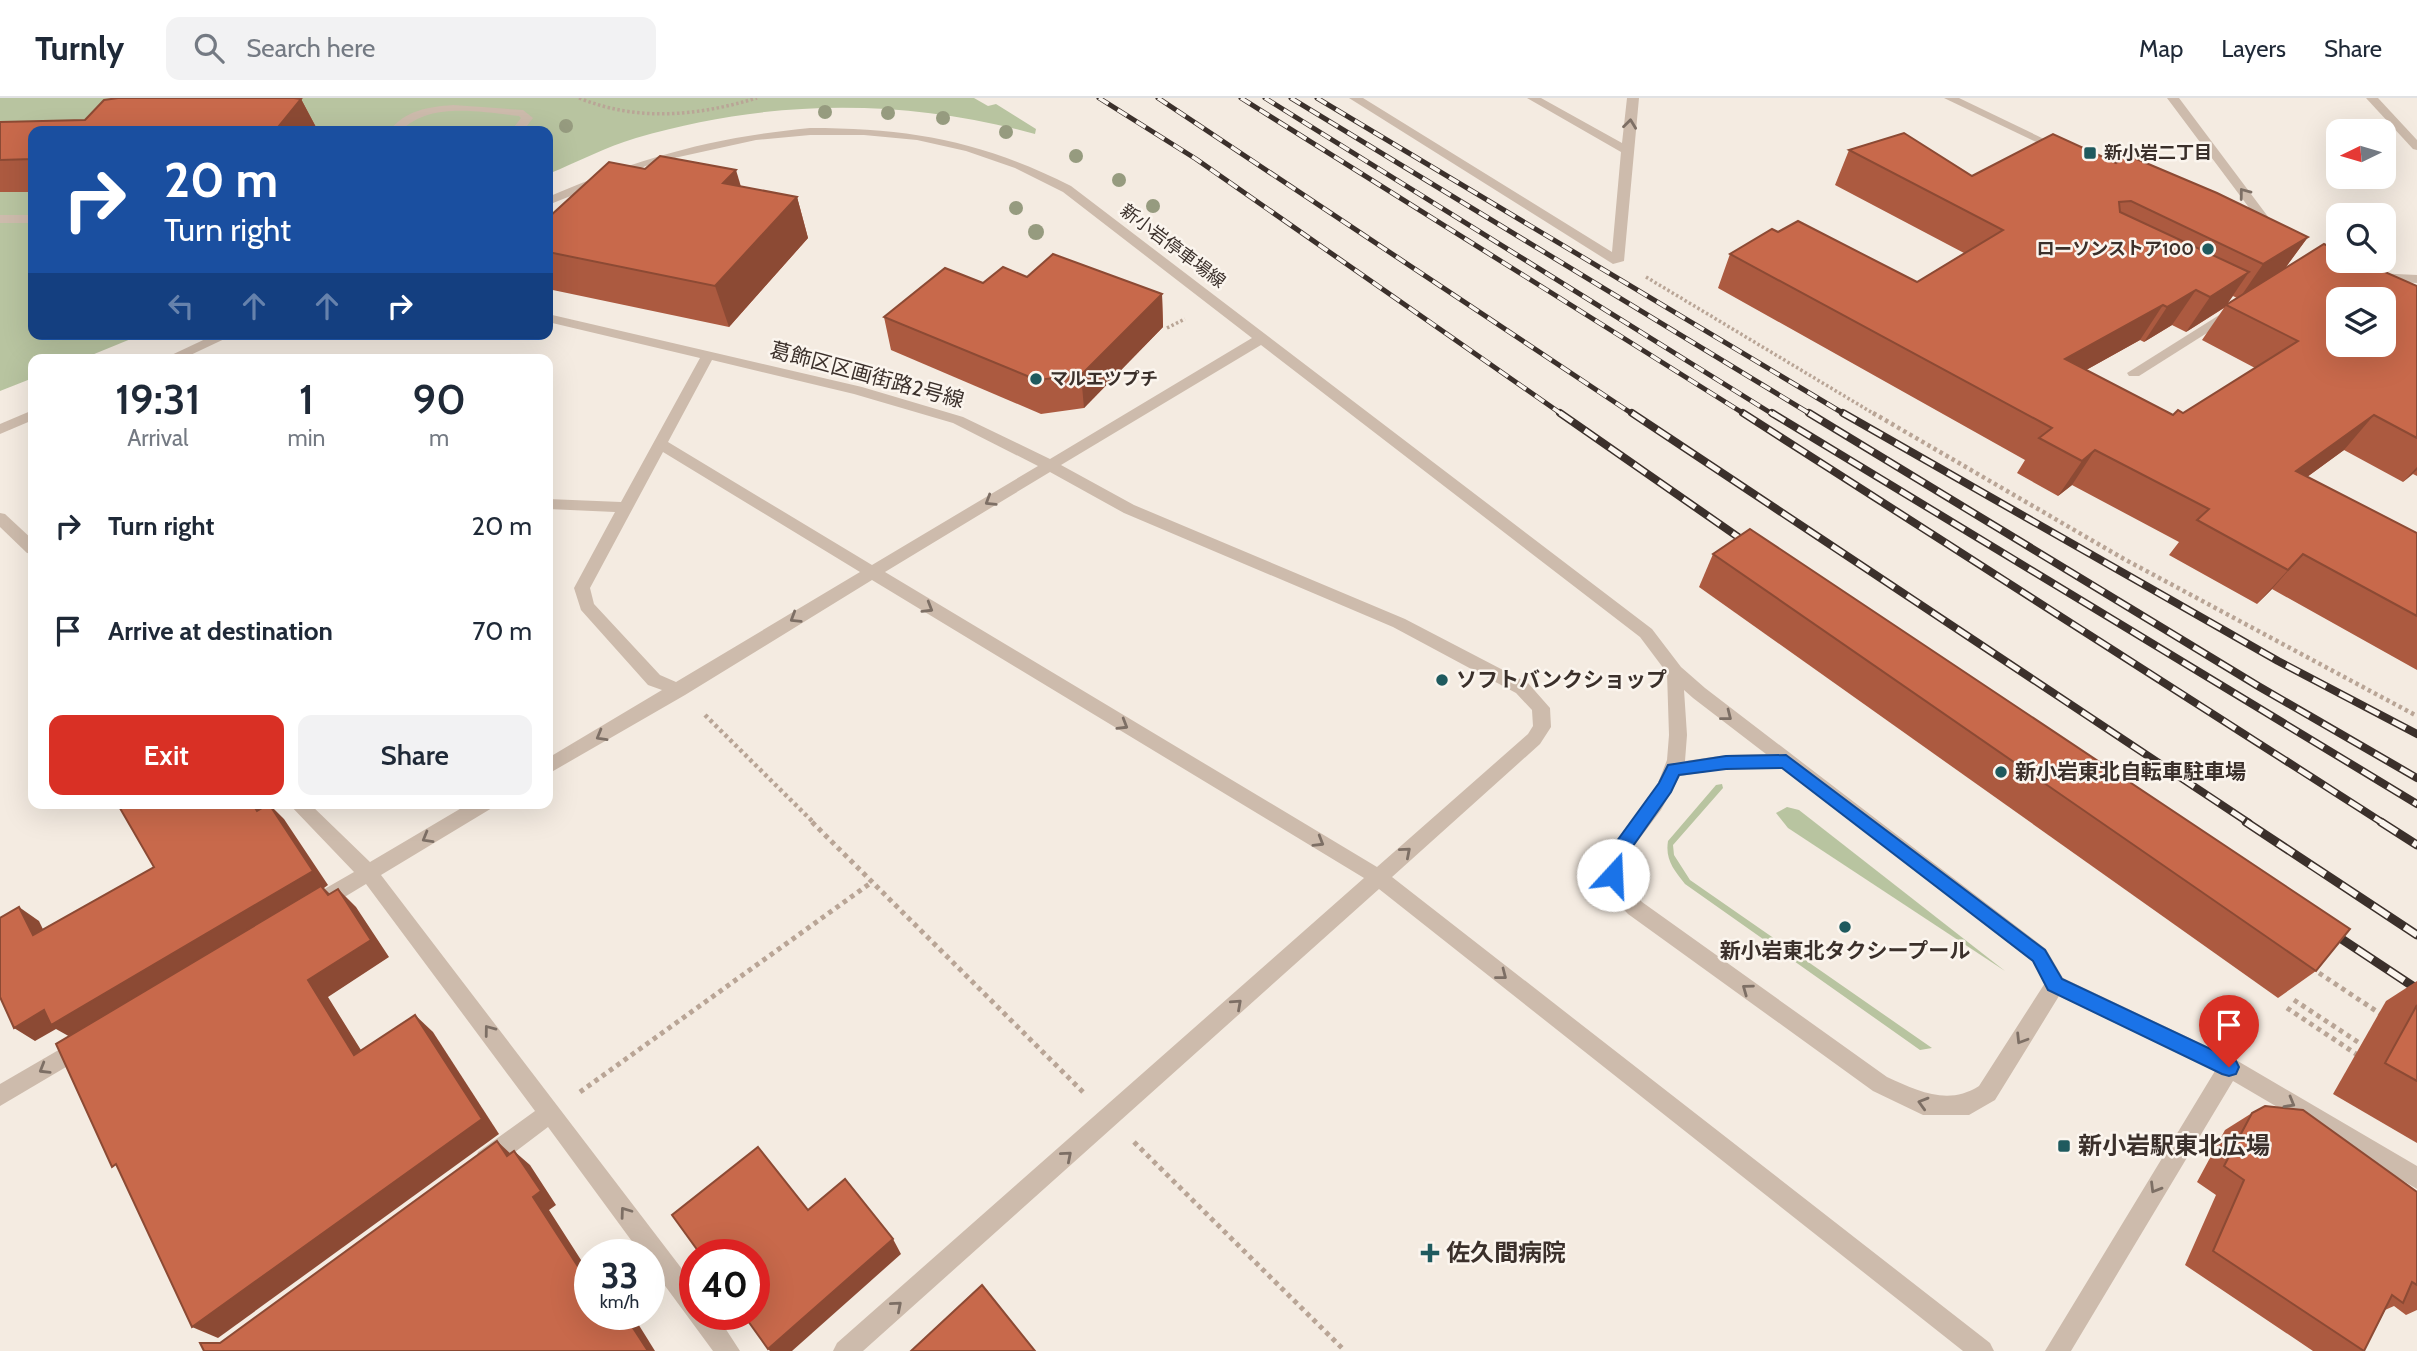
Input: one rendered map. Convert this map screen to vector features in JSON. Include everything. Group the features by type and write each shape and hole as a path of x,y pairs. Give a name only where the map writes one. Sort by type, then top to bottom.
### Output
{"street":[{"path":"1355,98 1618,261 1633,98"},
{"path":"1533,98 1627,151"},
{"path":"1950,98 2076,157"},
{"path":"2172,98 2265,221 2274,242"},
{"path":"2372,98 2417,147"},
{"path":"400,126 410,116 422,110 442,108 523,113 527,118 521,126"},
{"name":"新小岩停車場線","path":"553,197 652,160 765,136 877,132 938,141 1003,159 1067,189 1646,634 1675,672 1786,761 2039,955 2051,972 2054,985"},
{"path":"0,219 28,219"},
{"path":"2355,276 2417,279"},
{"path":"2134,373 2238,303"},
{"name":"葛飾区区画街路2号線","path":"553,319 857,390 958,420 1129,509 1399,623 1522,688 1541,708 1542,727 1534,739 1378,877"},
{"path":"553,764 1262,338"},
{"path":"182,354 214,340"},
{"path":"679,690 654,680 587,606 582,587 708,355"},
{"path":"0,429 28,417"},
{"path":"658,443 1378,877 1982,1351"},
{"path":"553,504 624,507"},
{"path":"0,518 28,544"},
{"path":"1675,672 1677,752 1674,769 1665,788 1612,861 1618,890 1646,916 1880,1084 1923,1105 1969,1105 1987,1093 2054,985 2229,1067 2417,1178"},
{"path":"1674,769 1726,762 1786,761"},
{"path":"303,809 368,873 679,1284"},
{"path":"309,909 476,809"},
{"path":"845,1351 1378,877"},
{"path":"0,1096 95,1038"},
{"path":"2057,1351 2229,1067"},
{"path":"464,1176 551,1112"},
{"path":"713,1330 728,1351"}],"path":[{"path":"579,98 616,111 667,115 713,110 757,98"},
{"path":"1618,261 1978,478 2326,670 2417,716"},
{"path":"1167,328 1189,318"},
{"path":"679,690 1345,1351"},
{"path":"551,1112 872,882"},
{"path":"2319,973 2391,1021"},
{"path":"2294,1000 2367,1049"},
{"path":"2287,1008 2361,1058"}],"green space":[{"path":"0,98 974,98 988,106 996,104 1036,129 1035,134 985,122 886,109 785,110 686,125 636,138 553,172 553,126 28,126 28,340 128,340 94,354 28,354 28,380 0,391"},
{"path":"1722,784 1723,788 1673,845 1674,855 1690,880 1932,1048 1920,1050 1685,884 1669,859 1668,841 1716,785"},
{"path":"1787,807 1799,810 2005,971 1788,828 1776,813"}],"building":[{"path":"301,99 279,126 28,126 28,159 0,160 0,122 85,120 104,100"},
{"path":"1904,133 1972,176 2053,134 2116,163 2127,155 2217,193 2308,237 2263,264 2131,201 2119,202 2120,212 2249,272 2210,297 2196,290 2167,307 2163,305 2065,359 2173,415 2178,410 2183,413 2298,341 2226,305 2324,244 2326,273 2387,273 2417,286 2417,438 2374,415 2296,471 2417,533 2417,616 2303,554 2288,570 2197,520 2209,509 2095,450 2082,461 2039,438 2052,428 1730,254 1772,229 1778,232 1798,221 1917,282 2003,230 1849,150"},
{"path":"660,156 736,170 723,183 797,197 715,286 553,253 553,213 609,162 645,169"},
{"path":"1053,254 1162,294 1081,375 1037,380 884,317 945,268 983,283 1003,267 1027,277"},
{"path":"1750,529 2350,929 2316,971 1713,554"},
{"path":"120,809 272,809 313,871 51,1025 44,1010 14,1028 0,997 0,918 19,907 33,935 154,867"},
{"path":"321,886 328,895 338,889 371,940 308,980 354,1055 415,1015 482,1119 192,1327 116,1164 112,1167 56,1044"},
{"path":"2417,1005 2417,1081 2385,1063"},
{"path":"2265,1106 2303,1110 2417,1192 2417,1285 2412,1282 2403,1303 2392,1295 2364,1351 2213,1251 2244,1180 2224,1166 2252,1113"},
{"path":"497,1141 507,1156 514,1151 541,1191 533,1197 574,1260 574,1330 634,1330 648,1351 204,1351 200,1343 220,1343"},
{"path":"758,1147 808,1210 845,1179 893,1239 768,1349 754,1330 770,1330 770,1239 689,1239 672,1215"},
{"path":"982,1285 1035,1351 911,1351"}],"railway":[{"path":"1099,98 1196,159 1563,415"},
{"path":"1158,98 1634,415"},
{"path":"1241,98 1746,415"},
{"path":"1265,98 1774,415"},
{"path":"1291,98 1812,415"},
{"path":"1317,98 1846,415"},
{"path":"1560,413 1754,548"},
{"path":"1632,413 2249,823"},
{"path":"1743,413 2383,823"},
{"path":"1772,413 2417,804"},
{"path":"1809,413 2258,686 2417,778"},
{"path":"1843,413 2278,661 2417,734"},
{"path":"2246,822 2417,935"},
{"path":"2381,822 2417,845"},
{"path":"2325,928 2417,989"}],"place":[{"name":"新小岩二丁目","path":"2090,153"},
{"name":"ローソンストア100","path":"2208,249"},
{"name":"マルエツプチ","path":"1036,379"},
{"name":"ソフトバンクショップ","path":"1442,680"},
{"name":"新小岩東北自転車駐車場","path":"2001,772"},
{"name":"新小岩東北タクシープール","path":"1845,927"},
{"name":"新小岩駅東北広場","path":"2064,1146"},
{"name":"佐久間病院","path":"1430,1253"}],"route":[{"path":"1613,875 1612,861 1665,788 1674,769 1726,762 1786,761 2039,955 2051,972 2054,985 2229,1067"}]}
